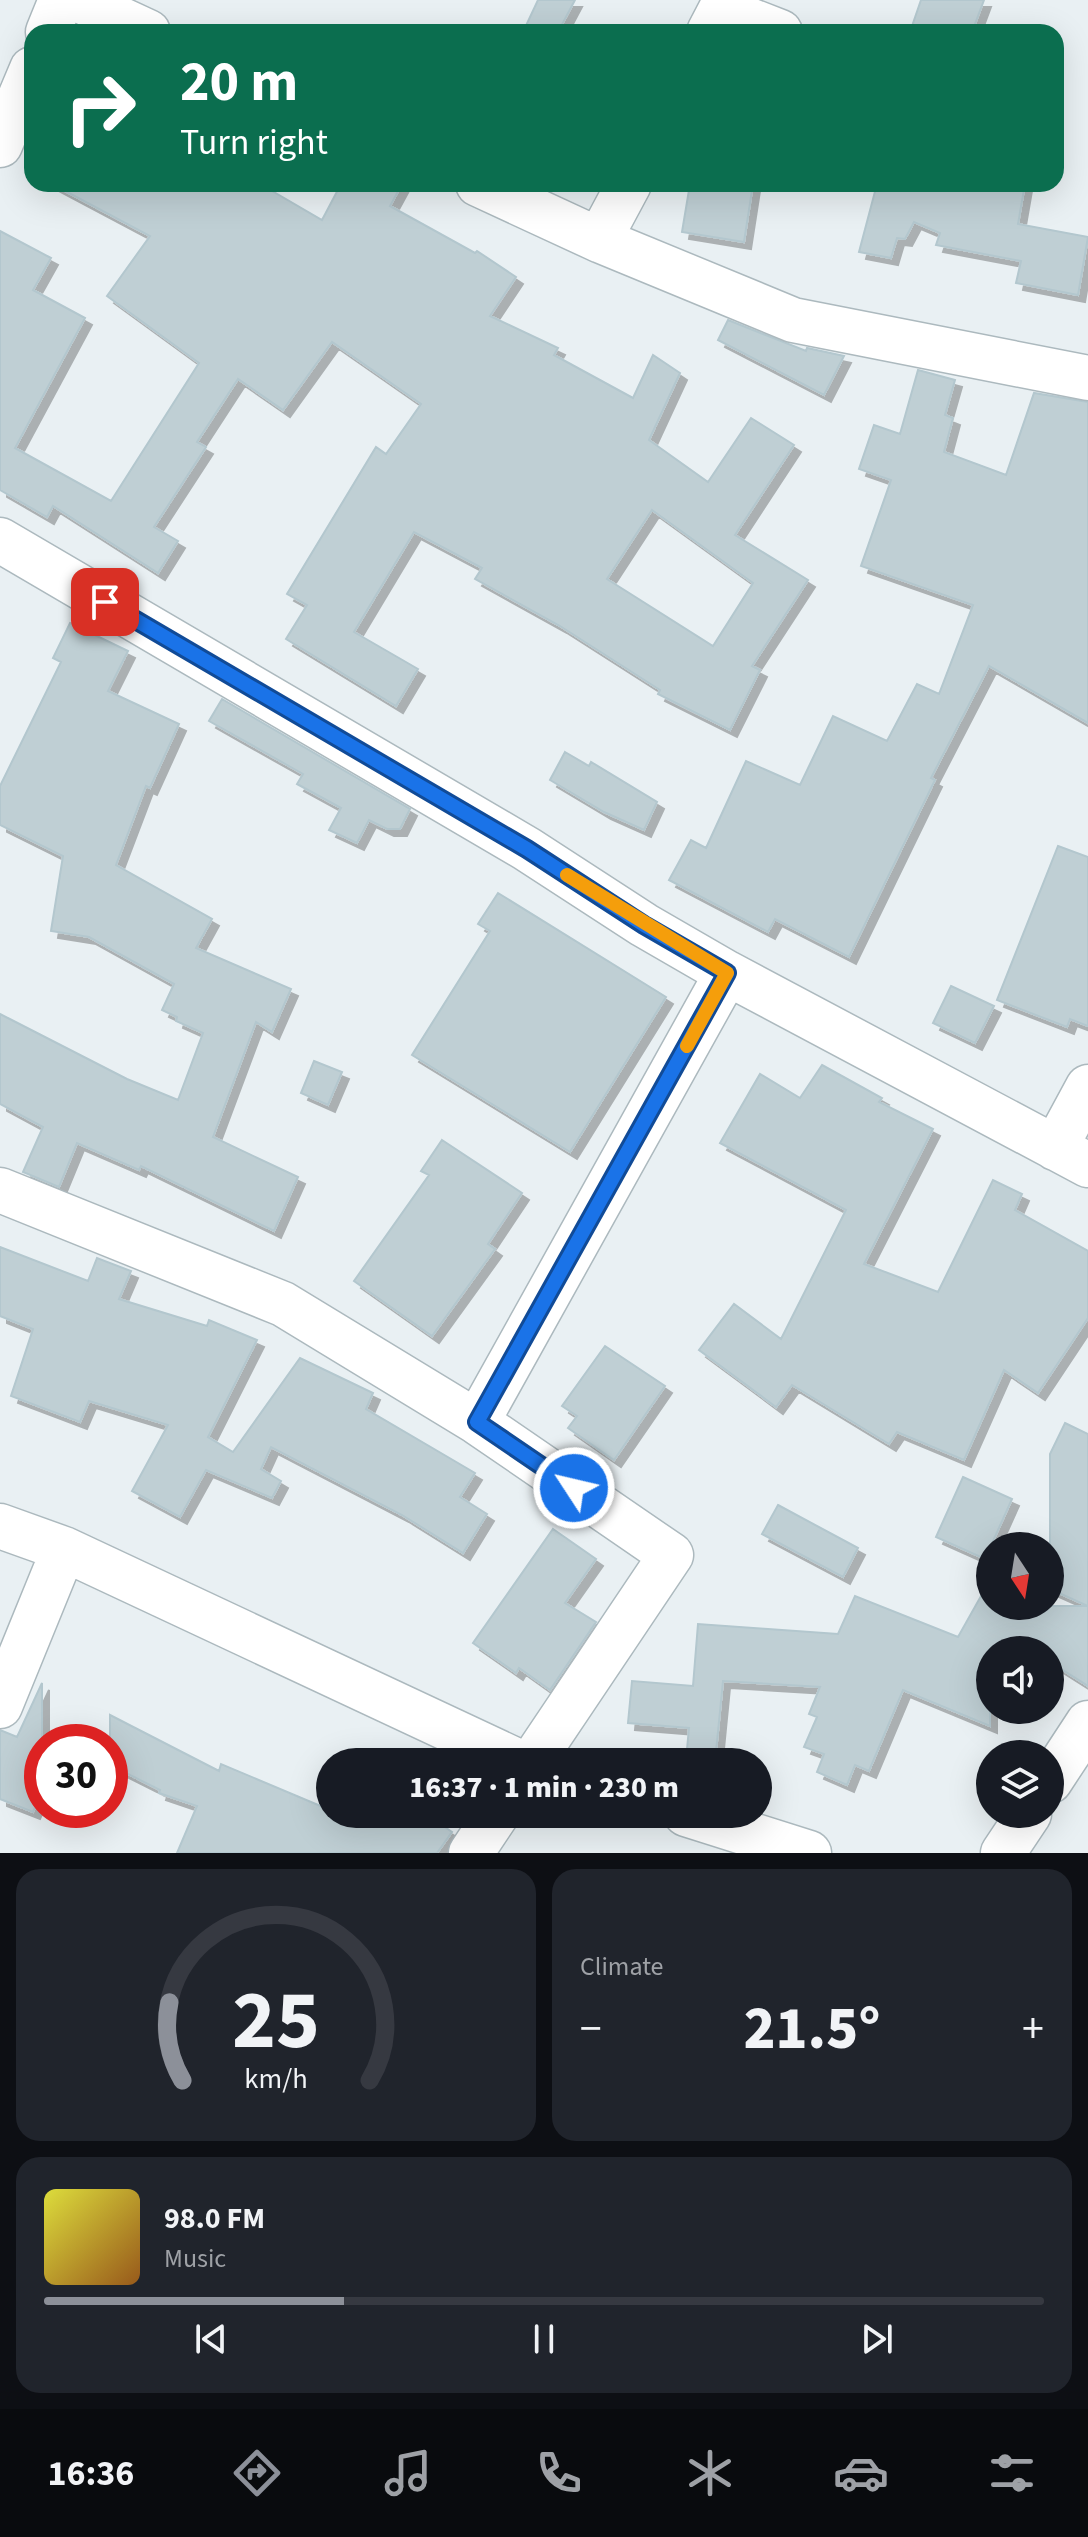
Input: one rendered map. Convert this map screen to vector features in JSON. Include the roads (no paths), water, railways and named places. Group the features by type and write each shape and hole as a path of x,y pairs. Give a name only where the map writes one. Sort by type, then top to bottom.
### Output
{"street":[{"path":"51,24 61,0"},
{"path":"79,0 131,24"},
{"path":"713,24 721,9 759,24"},
{"path":"0,145 24,88"},
{"path":"495,192 599,240 793,320 1088,378"},
{"path":"599,240 625,192"},
{"path":"0,540 513,841 644,925 727,973 1072,1157 1088,1087"},
{"path":"477,1422 727,973"},
{"path":"0,1190 283,1304 477,1422 671,1555 541,1748"},
{"path":"0,1526 64,1549 489,1748"},
{"path":"0,1706 64,1549"},
{"path":"1064,1760 1088,1723"},
{"path":"471,1853 488,1828"},
{"path":"730,1828 809,1853"},
{"path":"1003,1853 1020,1828"}]}
